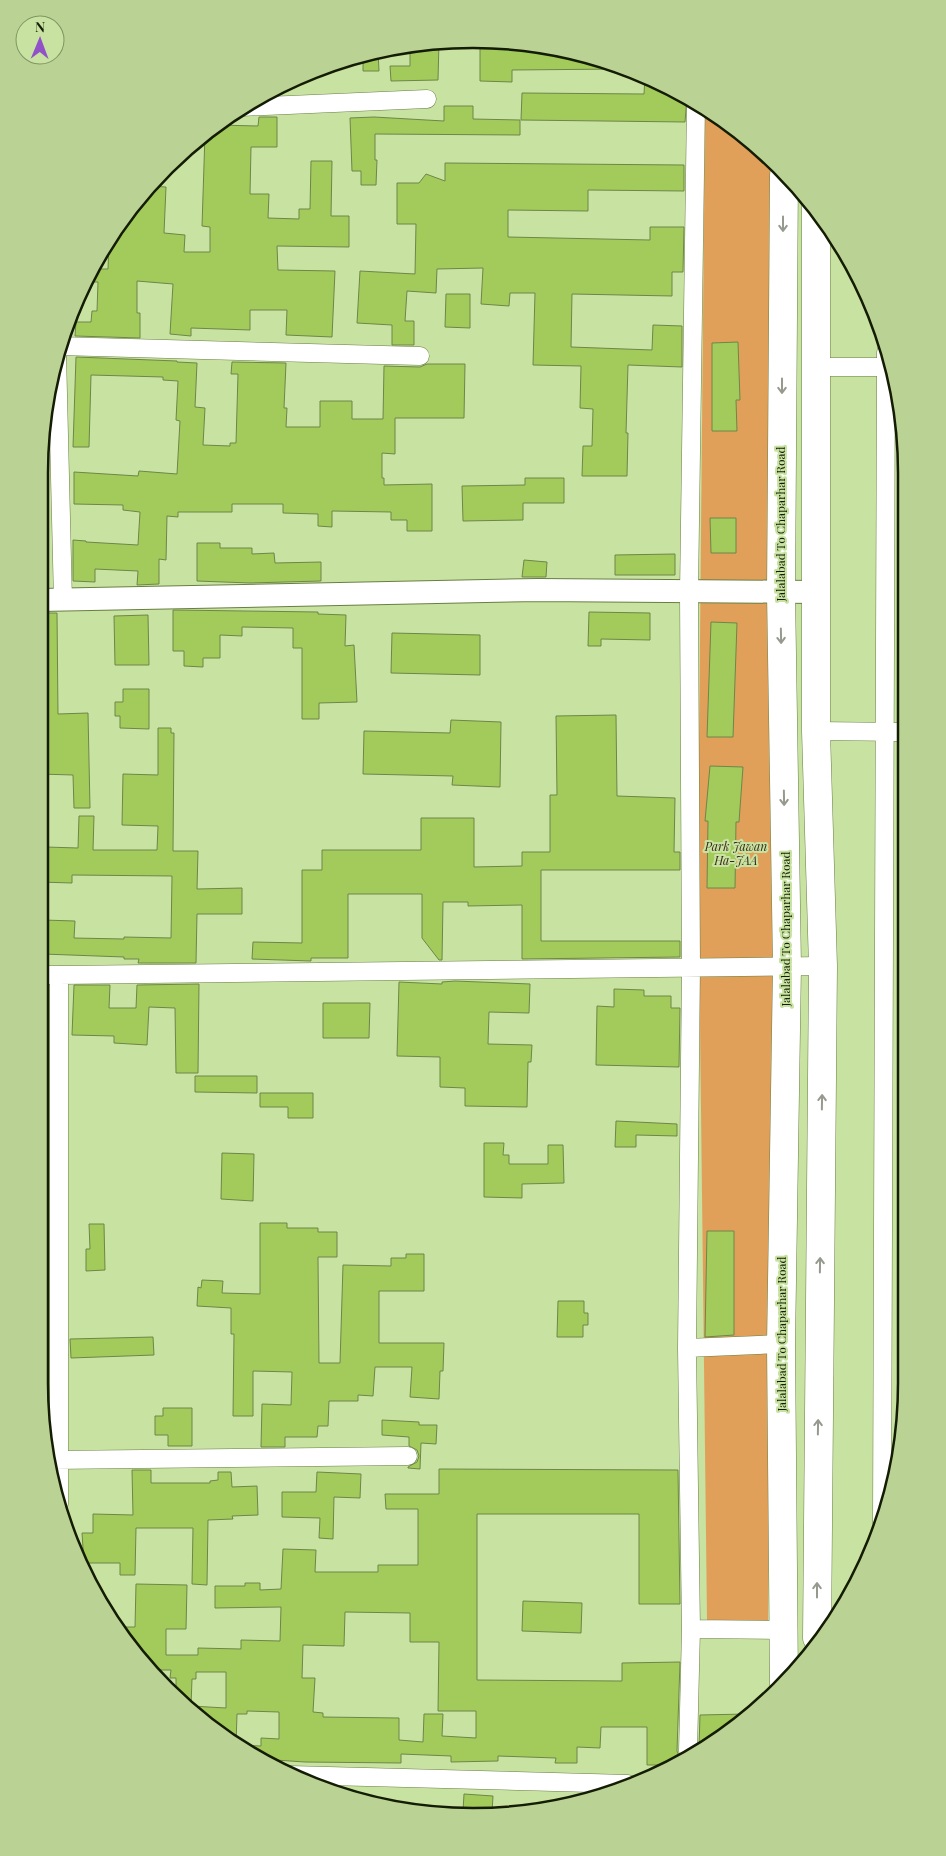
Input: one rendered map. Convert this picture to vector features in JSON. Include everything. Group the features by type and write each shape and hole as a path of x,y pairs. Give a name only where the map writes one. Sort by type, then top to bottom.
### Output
{"main road":[{"name":"Jalalabad To Chaparhar Road","path":"784,182 781,593 787,966 781,1344 784,1674"},
{"path":"816,221 816,731 823,966 817,1633"}],"street":[{"path":"258,106 427,99"},
{"path":"688,1750 691,1629 686,1348 691,966 689,592 696,111"},
{"path":"67,346 420,356"},
{"path":"816,367 884,362"},
{"path":"882,1500 884,732 888,380"},
{"path":"57,386 63,601"},
{"path":"48,600 538,590 816,592"},
{"path":"816,731 898,732"},
{"path":"48,975 691,966 823,966"},
{"path":"59,975 55,1460 408,1456"},
{"path":"686,1348 781,1344"},
{"path":"691,1629 783,1630"},
{"path":"309,1776 616,1784"}],"green space":[{"name":"Park Jawan Ha-JAA","path":"705,117 732,135 774,172 775,838 768,1625 707,1620 698,854"}],"building":[{"path":"480,48 529,51 583,62 607,69 512,70 512,82 480,81"},
{"path":"439,49 438,80 391,81 390,66 410,66 410,52"},
{"path":"378,59 379,71 363,71 363,62"},
{"path":"645,84 686,105 685,122 521,120 522,93 644,94"},
{"path":"444,106 473,106 473,119 520,120 520,135 375,134 376,185 361,185 361,171 352,171 350,118 374,117 444,121"},
{"path":"259,117 277,117 277,147 251,147 250,194 269,194 268,218 299,219 299,209 310,209 311,161 332,161 331,216 349,216 349,247 277,246 278,270 335,271 332,337 286,335 287,310 250,310 250,330 191,328 191,336 170,334 173,284 137,281 137,313 140,313 140,338 75,336 76,322 91,322 92,311 97,311 98,282 93,282 100,269 108,269 109,254 135,214 158,187 166,187 164,233 185,235 184,252 210,252 210,227 202,226 205,143 228,125 258,126"},
{"path":"445,163 684,165 684,191 588,190 588,211 508,210 508,237 650,240 650,227 684,227 683,272 672,272 672,296 572,294 571,347 652,350 653,325 682,326 682,367 628,365 627,476 582,476 583,446 592,446 593,409 580,408 581,366 533,365 535,293 510,293 509,306 481,304 483,268 437,269 436,293 407,291 405,321 414,321 414,345 392,345 392,325 357,323 360,271 415,274 416,224 397,224 397,183 419,183 426,174 445,181"},
{"path":"446,294 470,294 470,328 445,327"},
{"path":"738,342 740,400 736,400 737,431 712,431 712,343"},
{"path":"76,357 197,363 195,407 205,408 203,445 230,446 230,443 236,443 238,374 231,374 232,362 286,363 284,408 287,408 286,427 320,427 320,401 352,401 352,419 383,419 384,366 420,367 427,364 465,364 464,418 395,418 395,454 382,453 382,478 384,478 384,485 432,484 432,531 407,531 407,520 391,520 391,512 332,511 332,527 318,526 318,514 283,513 283,504 232,504 232,512 178,512 178,517 167,516 166,560 159,559 159,584 137,585 138,571 95,569 95,582 73,581 73,540 138,545 140,512 123,510 123,505 74,504 74,472 138,476 139,471 177,474 180,421 176,420 178,381 163,380 163,377 91,375 89,447 73,447"},
{"path":"525,478 564,478 564,503 523,503 523,520 463,521 462,486 525,485"},
{"path":"710,518 736,518 736,553 711,553"},
{"path":"197,543 220,543 220,548 252,548 252,554 274,553 275,563 321,562 321,581 250,583 197,581"},
{"path":"675,554 675,575 615,575 615,555"},
{"path":"524,560 547,562 546,577 522,577"},
{"path":"173,610 318,612 318,614 346,615 345,646 354,645 357,702 319,703 319,719 302,719 302,648 293,648 293,628 242,627 242,636 220,635 220,658 203,658 203,667 184,666 184,651 173,651"},
{"path":"589,612 650,613 650,640 601,639 601,646 588,646"},
{"path":"48,613 57,613 58,714 88,713 90,808 74,808 73,775 48,774"},
{"path":"148,615 149,665 115,665 114,616"},
{"path":"711,622 737,623 733,737 707,737"},
{"path":"392,633 480,635 480,675 391,673"},
{"path":"123,689 149,689 149,729 120,728 120,716 115,716 115,702 123,702"},
{"path":"616,715 617,796 675,798 674,852 680,852 680,870 541,870 541,941 680,941 680,957 522,959 522,905 468,906 468,902 443,902 442,960 439,960 422,938 422,894 348,894 348,958 311,958 311,961 252,959 253,942 302,943 302,870 322,870 322,850 421,850 421,818 474,818 474,867 522,866 522,852 550,852 550,795 557,795 556,716"},
{"path":"451,720 501,722 500,787 452,785 453,776 363,774 364,731 450,733"},
{"path":"158,728 171,728 171,733 174,733 173,851 198,851 197,889 242,888 242,914 197,914 196,963 138,963 139,959 124,959 124,957 48,954 48,920 75,921 74,938 171,938 172,876 72,875 72,883 48,882 48,847 78,848 79,816 94,816 93,850 157,850 158,826 122,825 123,774 158,775"},
{"path":"710,766 743,767 739,822 736,822 735,888 707,888 708,821 705,821"},
{"path":"399,982 442,984 442,982 530,984 529,1013 489,1012 488,1044 532,1045 531,1062 528,1062 527,1107 465,1106 465,1088 440,1087 440,1057 397,1056"},
{"path":"199,984 198,1073 176,1073 175,1008 149,1007 147,1045 114,1043 114,1036 72,1035 74,985 110,985 109,1008 136,1008 137,985"},
{"path":"614,989 644,990 644,996 671,996 671,1008 680,1008 679,1067 596,1065 597,1006 614,1007"},
{"path":"323,1003 370,1003 369,1038 323,1038"},
{"path":"195,1076 257,1076 257,1093 195,1092"},
{"path":"260,1093 313,1093 313,1118 288,1118 288,1107 260,1107"},
{"path":"616,1121 677,1124 677,1136 636,1135 636,1147 615,1147"},
{"path":"484,1143 504,1143 503,1155 509,1155 509,1164 548,1164 548,1145 563,1145 564,1183 522,1184 522,1198 484,1197"},
{"path":"222,1153 254,1154 253,1201 221,1199"},
{"path":"260,1223 287,1223 287,1228 318,1228 318,1232 337,1232 337,1257 318,1257 319,1363 340,1363 343,1265 391,1266 391,1258 406,1258 406,1254 424,1254 424,1291 379,1291 379,1343 444,1343 439,1399 410,1397 412,1367 375,1367 373,1396 358,1395 358,1401 329,1401 328,1426 318,1426 317,1437 285,1437 285,1447 261,1447 262,1404 291,1405 292,1372 253,1371 253,1416 233,1416 234,1334 231,1334 231,1308 197,1306 198,1287 201,1288 202,1280 223,1281 222,1293 260,1294"},
{"path":"89,1224 104,1224 105,1270 86,1271 86,1249 90,1249"},
{"path":"707,1231 734,1231 734,1335 705,1337"},
{"path":"558,1301 584,1301 584,1313 588,1313 588,1325 583,1325 583,1337 557,1337"},
{"path":"153,1337 154,1355 71,1358 70,1339"},
{"path":"163,1408 192,1408 192,1446 168,1446 168,1435 155,1435 155,1416 163,1416"},
{"path":"382,1420 419,1422 419,1425 437,1425 436,1444 421,1443 420,1469 408,1468 417,1462 419,1456 417,1450 409,1446 409,1437 382,1435"},
{"path":"439,1469 678,1470 680,1604 639,1604 639,1514 477,1514 477,1680 622,1681 622,1663 680,1662 677,1751 679,1755 661,1765 647,1765 647,1727 601,1727 600,1748 577,1747 577,1763 555,1763 556,1758 498,1756 498,1761 451,1762 451,1756 401,1754 401,1763 276,1760 251,1746 261,1746 261,1738 279,1739 279,1712 247,1711 247,1714 237,1714 236,1736 196,1706 226,1708 226,1672 196,1672 196,1679 192,1679 191,1702 176,1688 176,1678 170,1678 171,1670 159,1670 153,1664 125,1627 135,1627 136,1584 187,1585 186,1629 166,1629 166,1655 198,1655 198,1648 241,1649 241,1640 280,1641 281,1607 215,1608 215,1586 245,1586 245,1583 260,1583 260,1590 281,1589 283,1549 316,1550 315,1572 378,1572 378,1565 418,1565 418,1509 386,1509 385,1494 439,1494","holes":["345,1612 410,1613 410,1642 439,1642 438,1711 476,1711 476,1738 442,1736 443,1714 424,1714 423,1742 399,1740 399,1718 323,1717 323,1713 313,1712 315,1678 302,1678 303,1645 344,1646"]},
{"path":"132,1470 151,1470 151,1483 210,1483 210,1481 218,1480 218,1472 231,1472 232,1487 257,1486 258,1515 232,1516 233,1519 208,1520 207,1585 192,1584 193,1528 136,1528 135,1575 120,1575 120,1563 87,1563 83,1554 82,1533 93,1533 93,1514 133,1515"},
{"path":"317,1472 361,1474 360,1498 334,1497 333,1539 319,1538 320,1518 282,1517 282,1492 316,1492"},
{"path":"523,1601 582,1603 581,1633 522,1631"},
{"path":"740,1714 699,1743 700,1715"},
{"path":"464,1794 493,1796 492,1808 463,1809"}]}
